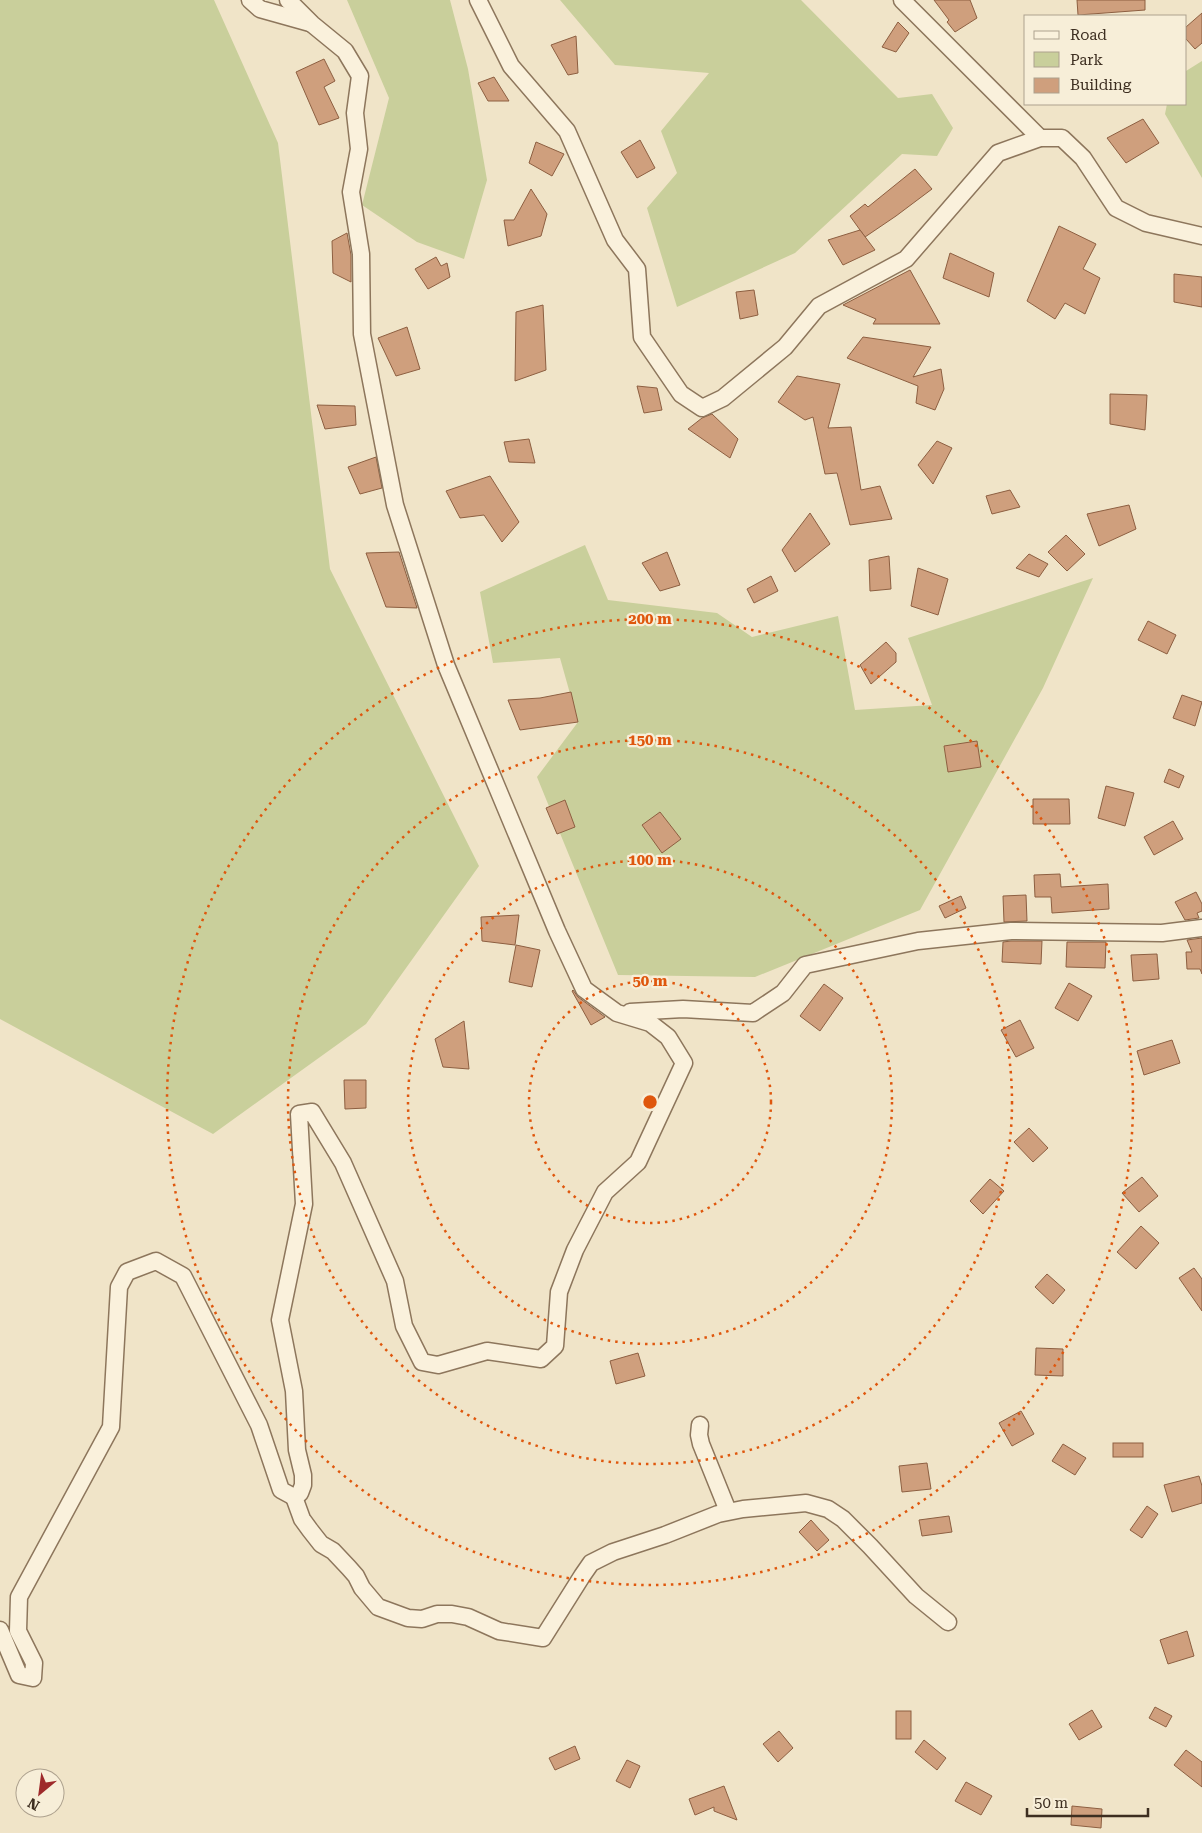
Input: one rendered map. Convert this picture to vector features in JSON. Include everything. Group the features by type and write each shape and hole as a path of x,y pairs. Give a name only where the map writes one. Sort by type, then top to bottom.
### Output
{"street":[{"path":"250,0 260,8 312,24"},
{"path":"288,0 312,24 346,51 360,76 355,113 359,149 351,192 361,254 362,334 395,505 446,665 557,931 584,990 617,1013 650,1023 668,1037 684,1063 638,1162 605,1192 575,1250 559,1292 555,1346 541,1359 487,1351 438,1365 422,1362 404,1326 395,1281 343,1163 312,1112 299,1114 304,1204 280,1320 294,1391 298,1450 304,1474 300,1493 294,1497"},
{"path":"478,0 511,66 567,131 615,240 637,269 642,337 682,394 702,408 723,398 785,347 820,306 906,260 998,153 1040,138 1062,138 1083,158 1116,208 1146,223 1202,236"},
{"path":"902,0 1040,138"},
{"path":"617,1013 682,1009 753,1014 783,993 805,965 918,941 1011,931 1162,933 1202,928"},
{"path":"0,1630 19,1675 33,1678 34,1663 18,1631 19,1597 111,1427 118,1287 127,1272 156,1262 182,1276 259,1425 281,1490 294,1497 302,1519 310,1530 321,1544 333,1551 350,1568 362,1588 378,1607 408,1618 422,1619 437,1614 452,1614 468,1618 499,1631 543,1638 592,1563 613,1552 665,1535 718,1514 806,1504 828,1509 843,1519 916,1596 948,1622"},
{"path":"700,1425 699,1435 701,1444 728,1512"}],"green space":[{"path":"0,0 214,0 278,143 330,569 479,866 366,1024 213,1134 0,1019"},
{"path":"347,0 450,0 468,69 487,180 464,259 417,242 362,205 389,98"},
{"path":"560,0 801,0 898,98 932,94 953,128 937,156 902,154 795,253 677,307 647,208 677,173 661,131 709,73 615,65"},
{"path":"1202,61 1202,178 1165,114 1167,105 1187,105 1187,70"},
{"path":"585,545 608,600 717,613 752,637 838,616 855,710 932,705 908,638 1093,578 1043,688 920,910 755,977 618,975 537,777 578,722 560,658 493,663 480,592"}],"building":[{"path":"934,0 970,0 977,18 955,32 947,22 949,20"},
{"path":"1077,0 1145,0 1145,10 1078,15"},
{"path":"1202,13 1202,43 1195,49 1187,40 1187,26"},
{"path":"898,22 909,33 896,52 882,47"},
{"path":"576,36 578,73 568,75 551,45"},
{"path":"324,59 335,81 324,87 339,118 319,125 296,72"},
{"path":"494,77 509,101 488,101 478,83"},
{"path":"1143,119 1159,143 1126,163 1107,138"},
{"path":"640,140 655,168 637,178 621,152"},
{"path":"536,142 564,154 552,176 529,163"},
{"path":"915,169 932,189 865,237 850,216 865,204 868,207"},
{"path":"531,189 547,214 541,236 508,246 504,220 514,220"},
{"path":"1059,226 1096,244 1083,269 1100,278 1085,314 1065,303 1055,319 1027,301"},
{"path":"860,230 875,250 843,265 828,240"},
{"path":"347,233 351,255 351,282 333,273 332,241"},
{"path":"950,253 994,273 989,297 943,278"},
{"path":"436,257 441,266 447,263 450,277 428,289 415,269"},
{"path":"910,270 940,324 873,324 876,319 843,305"},
{"path":"1174,274 1202,277 1202,307 1174,302"},
{"path":"754,290 758,315 740,319 736,292"},
{"path":"543,305 546,370 515,381 516,312"},
{"path":"407,327 420,369 396,376 378,338"},
{"path":"863,337 931,347 913,377 941,369 944,389 935,410 916,403 918,386 847,358"},
{"path":"797,376 840,384 828,428 851,427 861,490 880,486 892,519 850,525 837,473 825,474 813,417 805,420 778,402"},
{"path":"637,386 657,388 662,410 644,413"},
{"path":"1110,394 1147,395 1145,430 1110,424"},
{"path":"317,405 355,406 356,425 325,429"},
{"path":"712,414 738,439 730,458 688,429 702,418"},
{"path":"529,439 535,463 509,462 504,442"},
{"path":"937,441 952,448 933,484 918,465"},
{"path":"376,457 382,488 360,494 348,467"},
{"path":"490,476 519,522 502,542 484,515 460,518 446,491"},
{"path":"1010,490 1020,507 992,514 986,496"},
{"path":"1129,505 1136,529 1099,546 1087,514"},
{"path":"810,513 830,544 795,572 782,550"},
{"path":"1066,535 1085,554 1067,571 1048,552"},
{"path":"399,552 417,608 386,607 366,553"},
{"path":"667,552 680,585 660,591 642,563"},
{"path":"1029,554 1048,564 1039,577 1016,568"},
{"path":"889,556 891,589 870,591 869,560"},
{"path":"918,568 948,579 938,615 911,606"},
{"path":"771,576 778,591 754,603 747,589"},
{"path":"1148,621 1176,635 1167,654 1138,640"},
{"path":"886,642 896,653 896,662 871,684 860,665"},
{"path":"571,692 578,722 520,730 508,700 540,698"},
{"path":"1182,695 1202,702 1195,726 1173,718"},
{"path":"977,741 981,767 948,772 944,746"},
{"path":"1169,769 1184,776 1179,788 1164,782"},
{"path":"1106,786 1134,793 1125,826 1098,818"},
{"path":"1033,799 1069,799 1070,824 1033,824"},
{"path":"565,800 575,827 557,834 546,808"},
{"path":"660,812 681,839 662,853 642,825"},
{"path":"1173,821 1183,839 1154,855 1144,837"},
{"path":"1060,874 1061,887 1108,884 1109,909 1052,913 1051,897 1035,897 1034,875"},
{"path":"1196,892 1202,904 1202,911 1197,913 1199,918 1185,920 1175,902"},
{"path":"1026,895 1027,921 1004,922 1003,896"},
{"path":"961,896 966,908 945,918 939,906"},
{"path":"519,915 515,945 482,941 481,917"},
{"path":"1202,938 1202,974 1200,969 1187,969 1186,952 1192,952 1187,940"},
{"path":"1042,941 1041,964 1002,962 1003,942"},
{"path":"1067,942 1106,942 1105,968 1066,967"},
{"path":"516,945 540,950 532,987 509,982"},
{"path":"1157,954 1159,979 1133,981 1131,955"},
{"path":"1069,983 1092,996 1078,1021 1055,1008"},
{"path":"824,984 843,998 820,1031 800,1016"},
{"path":"573,990 578,997 605,1017 591,1025"},
{"path":"1020,1020 1034,1048 1016,1057 1001,1030"},
{"path":"464,1021 469,1069 443,1067 435,1039"},
{"path":"1172,1040 1180,1063 1144,1075 1137,1051"},
{"path":"344,1080 366,1080 366,1108 345,1109"},
{"path":"1029,1128 1048,1148 1033,1162 1014,1142"},
{"path":"1142,1177 1158,1196 1139,1212 1122,1193"},
{"path":"990,1179 1004,1191 983,1214 970,1201"},
{"path":"1141,1226 1159,1243 1136,1269 1117,1252"},
{"path":"1194,1268 1202,1279 1202,1311 1179,1278"},
{"path":"1047,1274 1065,1290 1053,1304 1035,1287"},
{"path":"1036,1348 1063,1349 1063,1376 1035,1375"},
{"path":"638,1353 645,1376 616,1384 610,1361"},
{"path":"1021,1411 1034,1434 1012,1446 999,1423"},
{"path":"1113,1443 1143,1443 1143,1457 1113,1457"},
{"path":"1063,1444 1086,1458 1075,1475 1052,1461"},
{"path":"927,1463 931,1489 902,1492 899,1466"},
{"path":"1199,1476 1202,1486 1202,1503 1172,1512 1164,1485"},
{"path":"1147,1506 1158,1514 1142,1538 1130,1530"},
{"path":"949,1516 952,1532 922,1536 919,1520"},
{"path":"811,1520 829,1540 817,1551 799,1532"},
{"path":"1187,1631 1194,1656 1168,1664 1160,1640"},
{"path":"1155,1707 1172,1716 1166,1727 1149,1718"},
{"path":"1092,1710 1102,1727 1079,1740 1069,1724"},
{"path":"896,1711 911,1711 911,1739 896,1739"},
{"path":"779,1731 793,1748 778,1762 763,1744"},
{"path":"924,1740 946,1758 937,1770 915,1752"},
{"path":"575,1746 580,1759 555,1770 549,1758"},
{"path":"1186,1750 1202,1762 1202,1787 1174,1765"},
{"path":"627,1760 640,1766 630,1788 616,1781"},
{"path":"966,1782 992,1796 981,1815 955,1801"},
{"path":"724,1786 737,1820 714,1811 714,1807 695,1815 689,1799"},
{"path":"1072,1806 1102,1809 1101,1828 1071,1825"}]}
